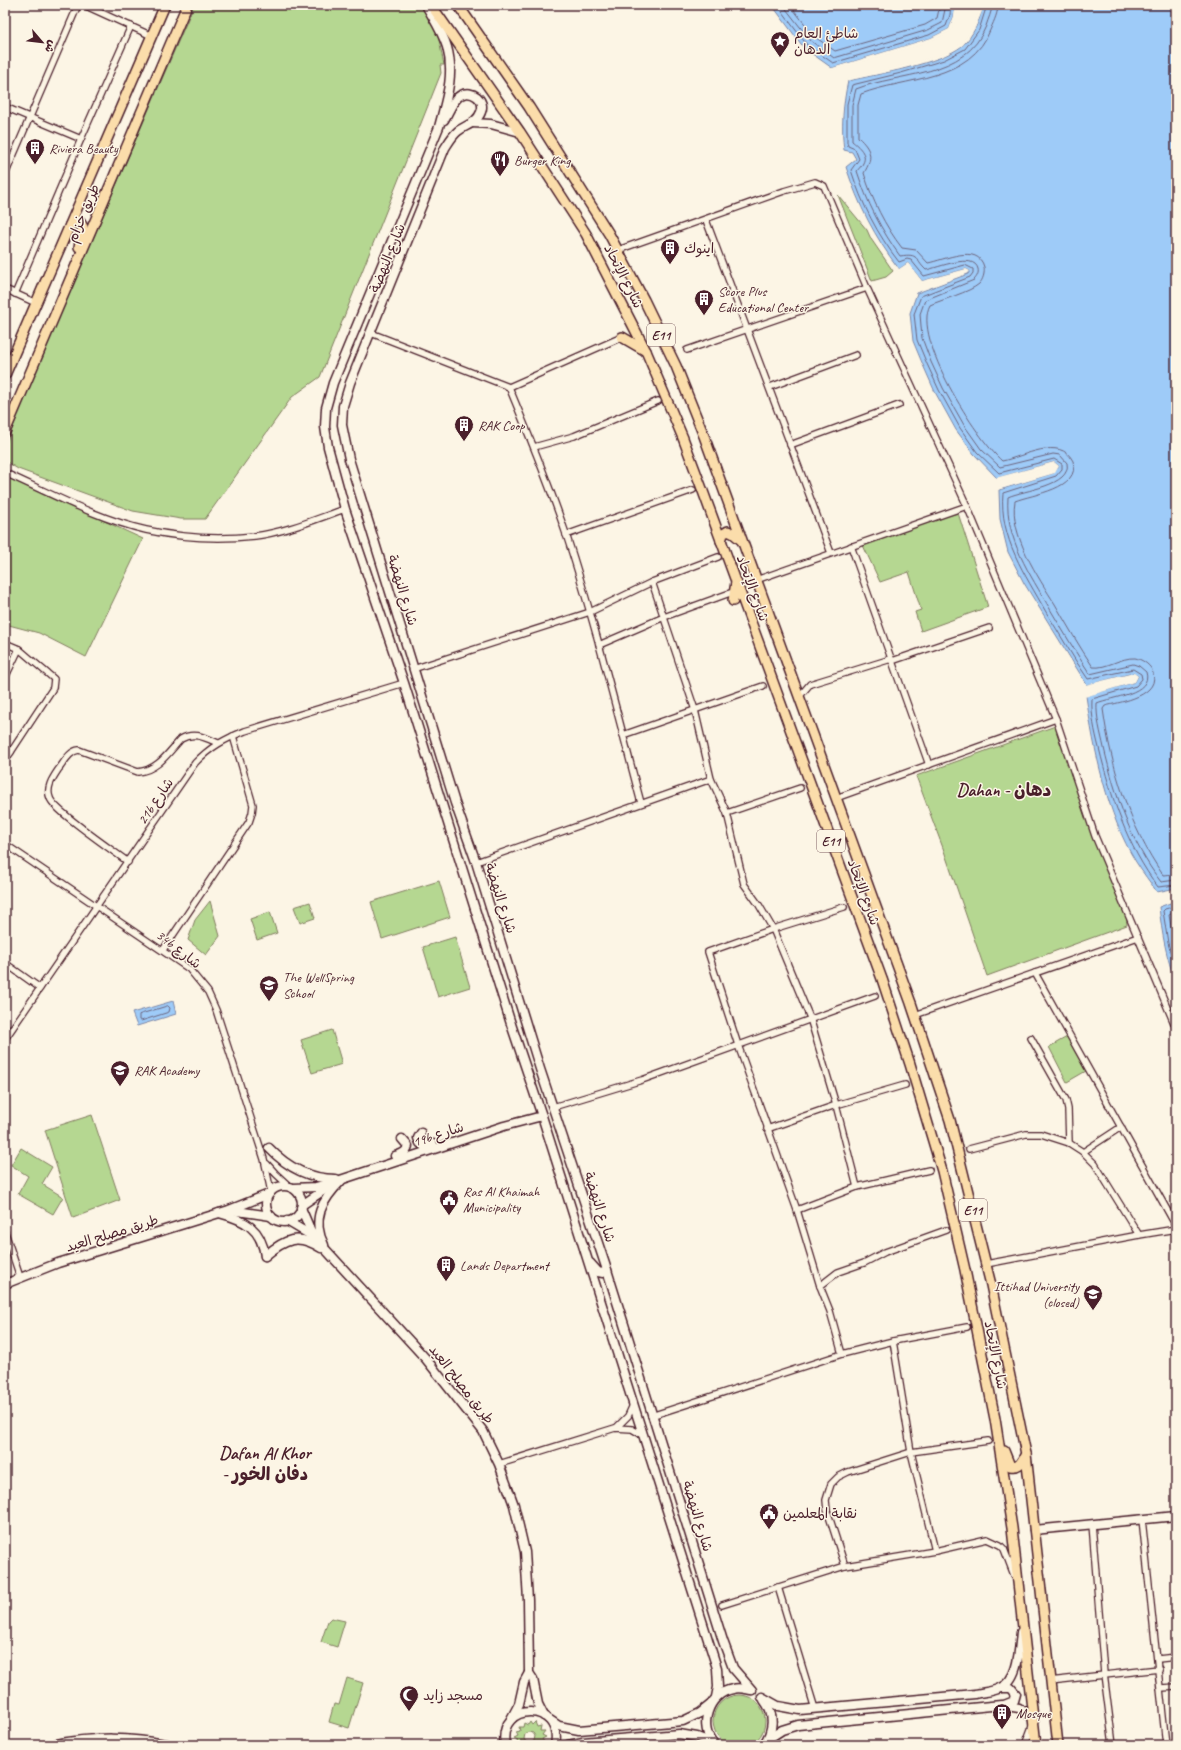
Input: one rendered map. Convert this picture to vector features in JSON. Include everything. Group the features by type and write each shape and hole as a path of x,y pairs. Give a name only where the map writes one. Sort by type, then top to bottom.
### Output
{"main road":[{"name":"طريق خزام","path":"6,370 165,5"},
{"name":"طريق خزام","path":"5,432 188,5"},
{"path":"426,5 447,46 451,65 450,84 439,127"},
{"name":"شارع الإتحاد","path":"432,5 520,132 586,234 646,351 683,438 882,979 910,1064 942,1171 966,1270 995,1419 1012,1528 1036,1745"},
{"name":"شارع الإتحاد","path":"458,5 529,107 609,234 676,366 704,436 866,877 915,1015 950,1120 986,1264 1026,1454 1058,1745"},
{"path":"439,127 456,99 467,93 473,94 482,104 481,113 472,124"},
{"path":"472,124 491,124 520,132"},
{"name":"شارع النهضة","path":"472,124 459,130 445,148 350,383 343,406 342,425 349,459 413,669 455,803 476,862 553,1107 607,1270 651,1416 675,1486 729,1660 736,1673 752,1690 762,1697 786,1708 815,1709 975,1694 1000,1688"},
{"name":"شارع النهضة","path":"439,127 333,383 326,408 325,427 328,447 345,509 434,776 512,1028 542,1116 586,1259 717,1668 718,1676 716,1697"},
{"path":"70,225 76,221 80,222 83,228 74,270"},
{"path":"622,337 646,351"},
{"path":"721,541 723,534 728,531 742,541"},
{"path":"732,597 736,581"},
{"path":"434,776 439,771 443,772 455,803"},
{"name":"19b شارع","path":"291,1187 316,1187 504,1126 542,1116"},
{"path":"421,1133 418,1138 420,1143 424,1146 429,1146 496,1124 504,1126"},
{"path":"360,1172 370,1165 403,1154 407,1150 408,1146 402,1139"},
{"path":"269,1148 298,1171 320,1178 342,1179"},
{"path":"328,1253 319,1232 320,1211 324,1200 342,1179"},
{"name":"19b شارع","path":"302,1206 342,1179"},
{"path":"282,1186 291,1187 300,1194 302,1206 297,1217 287,1221 278,1221 271,1216 266,1208 266,1203 270,1193 282,1186"},
{"name":"طريق مصلح العيد","path":"5,1284 65,1261 229,1210 270,1193"},
{"name":"طريق مصلح العيد","path":"302,1206 310,1229 316,1239 426,1359 483,1431 499,1464 514,1505 524,1552 528,1600 529,1673 533,1680 538,1704 556,1732 555,1745"},
{"name":"طريق مصلح العيد","path":"229,1210 271,1216"},
{"path":"219,1213 243,1221 252,1227 264,1244 266,1256 286,1241 296,1239 308,1241 328,1253"},
{"name":"طريق مصلح العيد","path":"287,1221 316,1239"},
{"path":"586,1259 598,1272 603,1273 607,1270"},
{"path":"995,1419 1007,1462 1010,1466 1016,1467 1020,1465 1026,1454"},
{"path":"1034,1530 1176,1516"},
{"path":"1000,1688 1006,1683 1013,1673 1017,1661 1022,1621"},
{"name":"طريق مصلح العيد","path":"500,1745 506,1728 518,1704 524,1682 529,1673"},
{"path":"714,1744 708,1735 706,1725 706,1715 710,1705 716,1697 724,1692 742,1688 752,1690"},
{"path":"765,1742 782,1730 798,1725 1002,1705 1014,1701 1016,1694 1011,1688 1000,1688"},
{"path":"762,1697 768,1706 772,1717 772,1728 765,1742"},
{"path":"510,1720 523,1712 538,1712 559,1726 580,1730 676,1722 691,1718 710,1705"},
{"path":"1002,1705 1019,1708 1033,1721"},
{"path":"568,1745 591,1741 678,1734 693,1736 714,1744"},
{"path":"504,1736 505,1745"},
{"path":"52,1745 100,1738 140,1739 172,1745"}],"street":[{"path":"5,175 78,5"},
{"path":"84,5 152,36"},
{"path":"15,294 131,26"},
{"path":"5,107 81,139"},
{"path":"618,250 706,220 784,191 810,183 820,183 825,190 867,288 966,506 1056,718 1095,836 1176,1028"},
{"path":"706,220 746,328 770,387 831,554"},
{"path":"687,350 746,328 867,288"},
{"path":"5,289 36,303"},
{"path":"371,333 509,387 622,337"},
{"path":"770,387 856,354"},
{"path":"509,387 534,448 566,535 590,612 641,803"},
{"path":"534,448 574,436 658,401"},
{"path":"790,445 899,405"},
{"path":"5,473 104,516 144,529 178,536 218,538 256,536 290,528 345,509"},
{"path":"566,535 693,490"},
{"path":"756,580 966,506"},
{"path":"851,546 929,765"},
{"path":"413,669 590,612 652,582 718,557"},
{"path":"652,582 695,710 711,779 727,813 744,884 759,905 773,929 810,1018 836,1105 857,1186"},
{"path":"598,645 664,617 732,597"},
{"path":"799,697 810,684 891,660 989,628"},
{"path":"5,643 19,649 52,676 54,683 53,688 5,761"},
{"path":"5,678 19,649"},
{"name":"21b شارع","path":"5,1039 195,763 211,747 233,736 404,683"},
{"path":"623,735 763,686"},
{"path":"836,798 1056,718"},
{"path":"128,862 59,811 50,798 49,786 70,754 74,750 79,750 138,772 147,771 154,768 181,739 187,736 196,735 218,743"},
{"path":"163,950 249,822 252,813 253,805 233,736"},
{"path":"5,748 11,752"},
{"path":"476,862 711,779"},
{"path":"727,813 800,788"},
{"name":"34b شارع","path":"5,844 163,950 189,969 208,992 216,1010 264,1159 270,1193"},
{"path":"842,1354 830,1311 820,1286 797,1210 738,1045 708,952 773,929 844,907"},
{"path":"915,1015 1138,937"},
{"path":"5,963 40,988"},
{"path":"1035,973 1176,1226"},
{"path":"553,1107 642,1080 810,1018 876,996"},
{"path":"1031,1038 1066,1100 1068,1109 1069,1144"},
{"path":"767,1129 836,1105 905,1085"},
{"path":"1083,1152 1121,1127"},
{"path":"969,1149 1026,1134 1041,1134 1069,1144 1083,1152 1095,1164 1139,1235"},
{"name":"34b شارع","path":"264,1159 276,1174 291,1187"},
{"path":"797,1210 857,1186 929,1170"},
{"path":"986,1264 1176,1229"},
{"path":"820,1286 838,1272 864,1263 886,1252 946,1230"},
{"path":"5,1232 20,1277"},
{"path":"651,1416 842,1354 893,1341 967,1327"},
{"path":"893,1341 911,1452 935,1551"},
{"path":"615,1428 628,1416 633,1405"},
{"path":"499,1464 615,1428 632,1429 642,1435"},
{"path":"845,1566 827,1510 826,1500 831,1484 838,1477 848,1472 911,1452 988,1441"},
{"path":"1142,1519 1166,1745"},
{"path":"1092,1524 1104,1674 1113,1745"},
{"path":"722,1604 845,1566 935,1551 987,1539 1000,1545 1004,1549 1018,1588"},
{"path":"778,1587 815,1709"},
{"path":"1158,1659 1176,1657"},
{"path":"1050,1681 1159,1669"},
{"path":"1161,1688 1176,1687"},
{"path":"1025,1745 1033,1721"}],"green space":[{"path":"194,5 420,5 437,30 444,65 440,65 441,73 320,377 292,397 205,519 181,519 133,511 18,469 5,461 5,446 31,382"},
{"path":"838,195 867,230 871,239 893,271 886,277 872,281"},
{"path":"5,475 143,539 86,657 39,633 5,624"},
{"path":"958,513 988,607 921,631 915,612 921,610 909,572 880,582 861,541"},
{"path":"1058,725 1102,848 1125,903 1127,925 987,976 943,848 916,776"},
{"path":"439,881 450,917 382,939 371,902"},
{"path":"210,901 220,936 206,955 188,940 195,920"},
{"path":"310,902 315,918 300,923 294,907"},
{"path":"270,912 277,933 257,940 250,919"},
{"path":"455,937 470,987 438,997 423,947"},
{"path":"332,1030 342,1064 312,1073 301,1040"},
{"path":"1067,1037 1086,1071 1067,1082 1049,1047"},
{"path":"92,1115 120,1200 73,1218 45,1130"},
{"path":"21,1148 52,1167 42,1184 63,1197 53,1214 18,1194 28,1176 11,1165"},
{"path":"331,1618 345,1621 337,1647 321,1642 328,1621"},
{"path":"347,1678 363,1683 349,1728 329,1722 334,1704 339,1705"},
{"path":"739,1695 749,1697 757,1703 763,1711 765,1721 763,1731 757,1739 749,1745 739,1747 729,1745 721,1739 715,1731 713,1721 715,1711 721,1703 729,1697"},
{"path":"530,1722 532,1725 535,1722 537,1727 541,1726 540,1731 545,1731 542,1735 546,1737 542,1739 545,1743 540,1745 516,1744 518,1740 514,1738 518,1736 516,1732 520,1731 519,1727 523,1727 524,1723 528,1725","holes":["528,1732 533,1733 535,1736 534,1741 531,1743 526,1742 524,1739 525,1734"]}],"water":[{"path":"772,5 955,5 954,16 949,29 931,38 832,68 804,48"},
{"path":"983,5 1176,5 1176,888 1157,892 1136,862 1117,824 1103,782 1093,738 1086,696 1135,682 1138,676 1133,673 1087,685 1024,583 1008,552 1000,519 999,490 1054,473 1059,466 1054,462 997,478 974,454 956,430 935,392 913,341 910,313 917,293 968,274 970,271 966,269 922,281 908,263 899,269 882,245 868,220 856,195 846,167 856,159 852,152 844,150 843,141 843,116 848,81 908,68 952,52 962,46 970,38 980,16"},
{"path":"1176,901 1176,982 1165,945 1159,907"},
{"path":"173,1001 176,1014 137,1026 132,1013"}],"pier":[{"path":"955,5 957,5 956,17 950,31 932,40 904,49 832,70 829,69 931,38 949,29 954,16"},
{"path":"981,5 983,5 983,9 975,28 963,45 943,56 900,69 846,81 848,79 942,55 962,44 974,27"},
{"path":"908,263 922,281 966,269 970,271 915,293 967,272 921,283 908,265 899,271 895,268 897,266 899,269"},
{"path":"1054,462 1059,466 1055,473 997,490 998,488 1053,471 1057,467 1054,465 998,480 995,478"},
{"path":"1134,673 1138,676 1135,682 1085,697 1086,694 1133,680 1136,677 1133,675 1087,687 1085,685"}],"place":[{"name":"شاطئ العام الدهان","path":"780,58"},
{"name":"Riviera Beauty","path":"35,165"},
{"name":"Burger King","path":"500,177"},
{"name":"اينوك","path":"670,265"},
{"name":"Score Plus Educational Center","path":"704,316"},
{"name":"RAK Coop","path":"464,442"},
{"name":"The WellSpring School","path":"269,1002"},
{"name":"RAK Academy","path":"120,1087"},
{"name":"Ras Al Khaimah Municipality","path":"449,1216"},
{"name":"Lands Department","path":"446,1282"},
{"name":"Ittihad University (closed)","path":"1093,1311"},
{"name":"نقابة المعلمين","path":"769,1530"},
{"name":"مسجد زايد","path":"409,1712"},
{"name":"Mosque","path":"1002,1730"}],"district":[{"name":"Dahan - دهان","path":"1004,790"},
{"name":"Dafan Al Khor - دفان الخور","path":"265,1463"}]}
